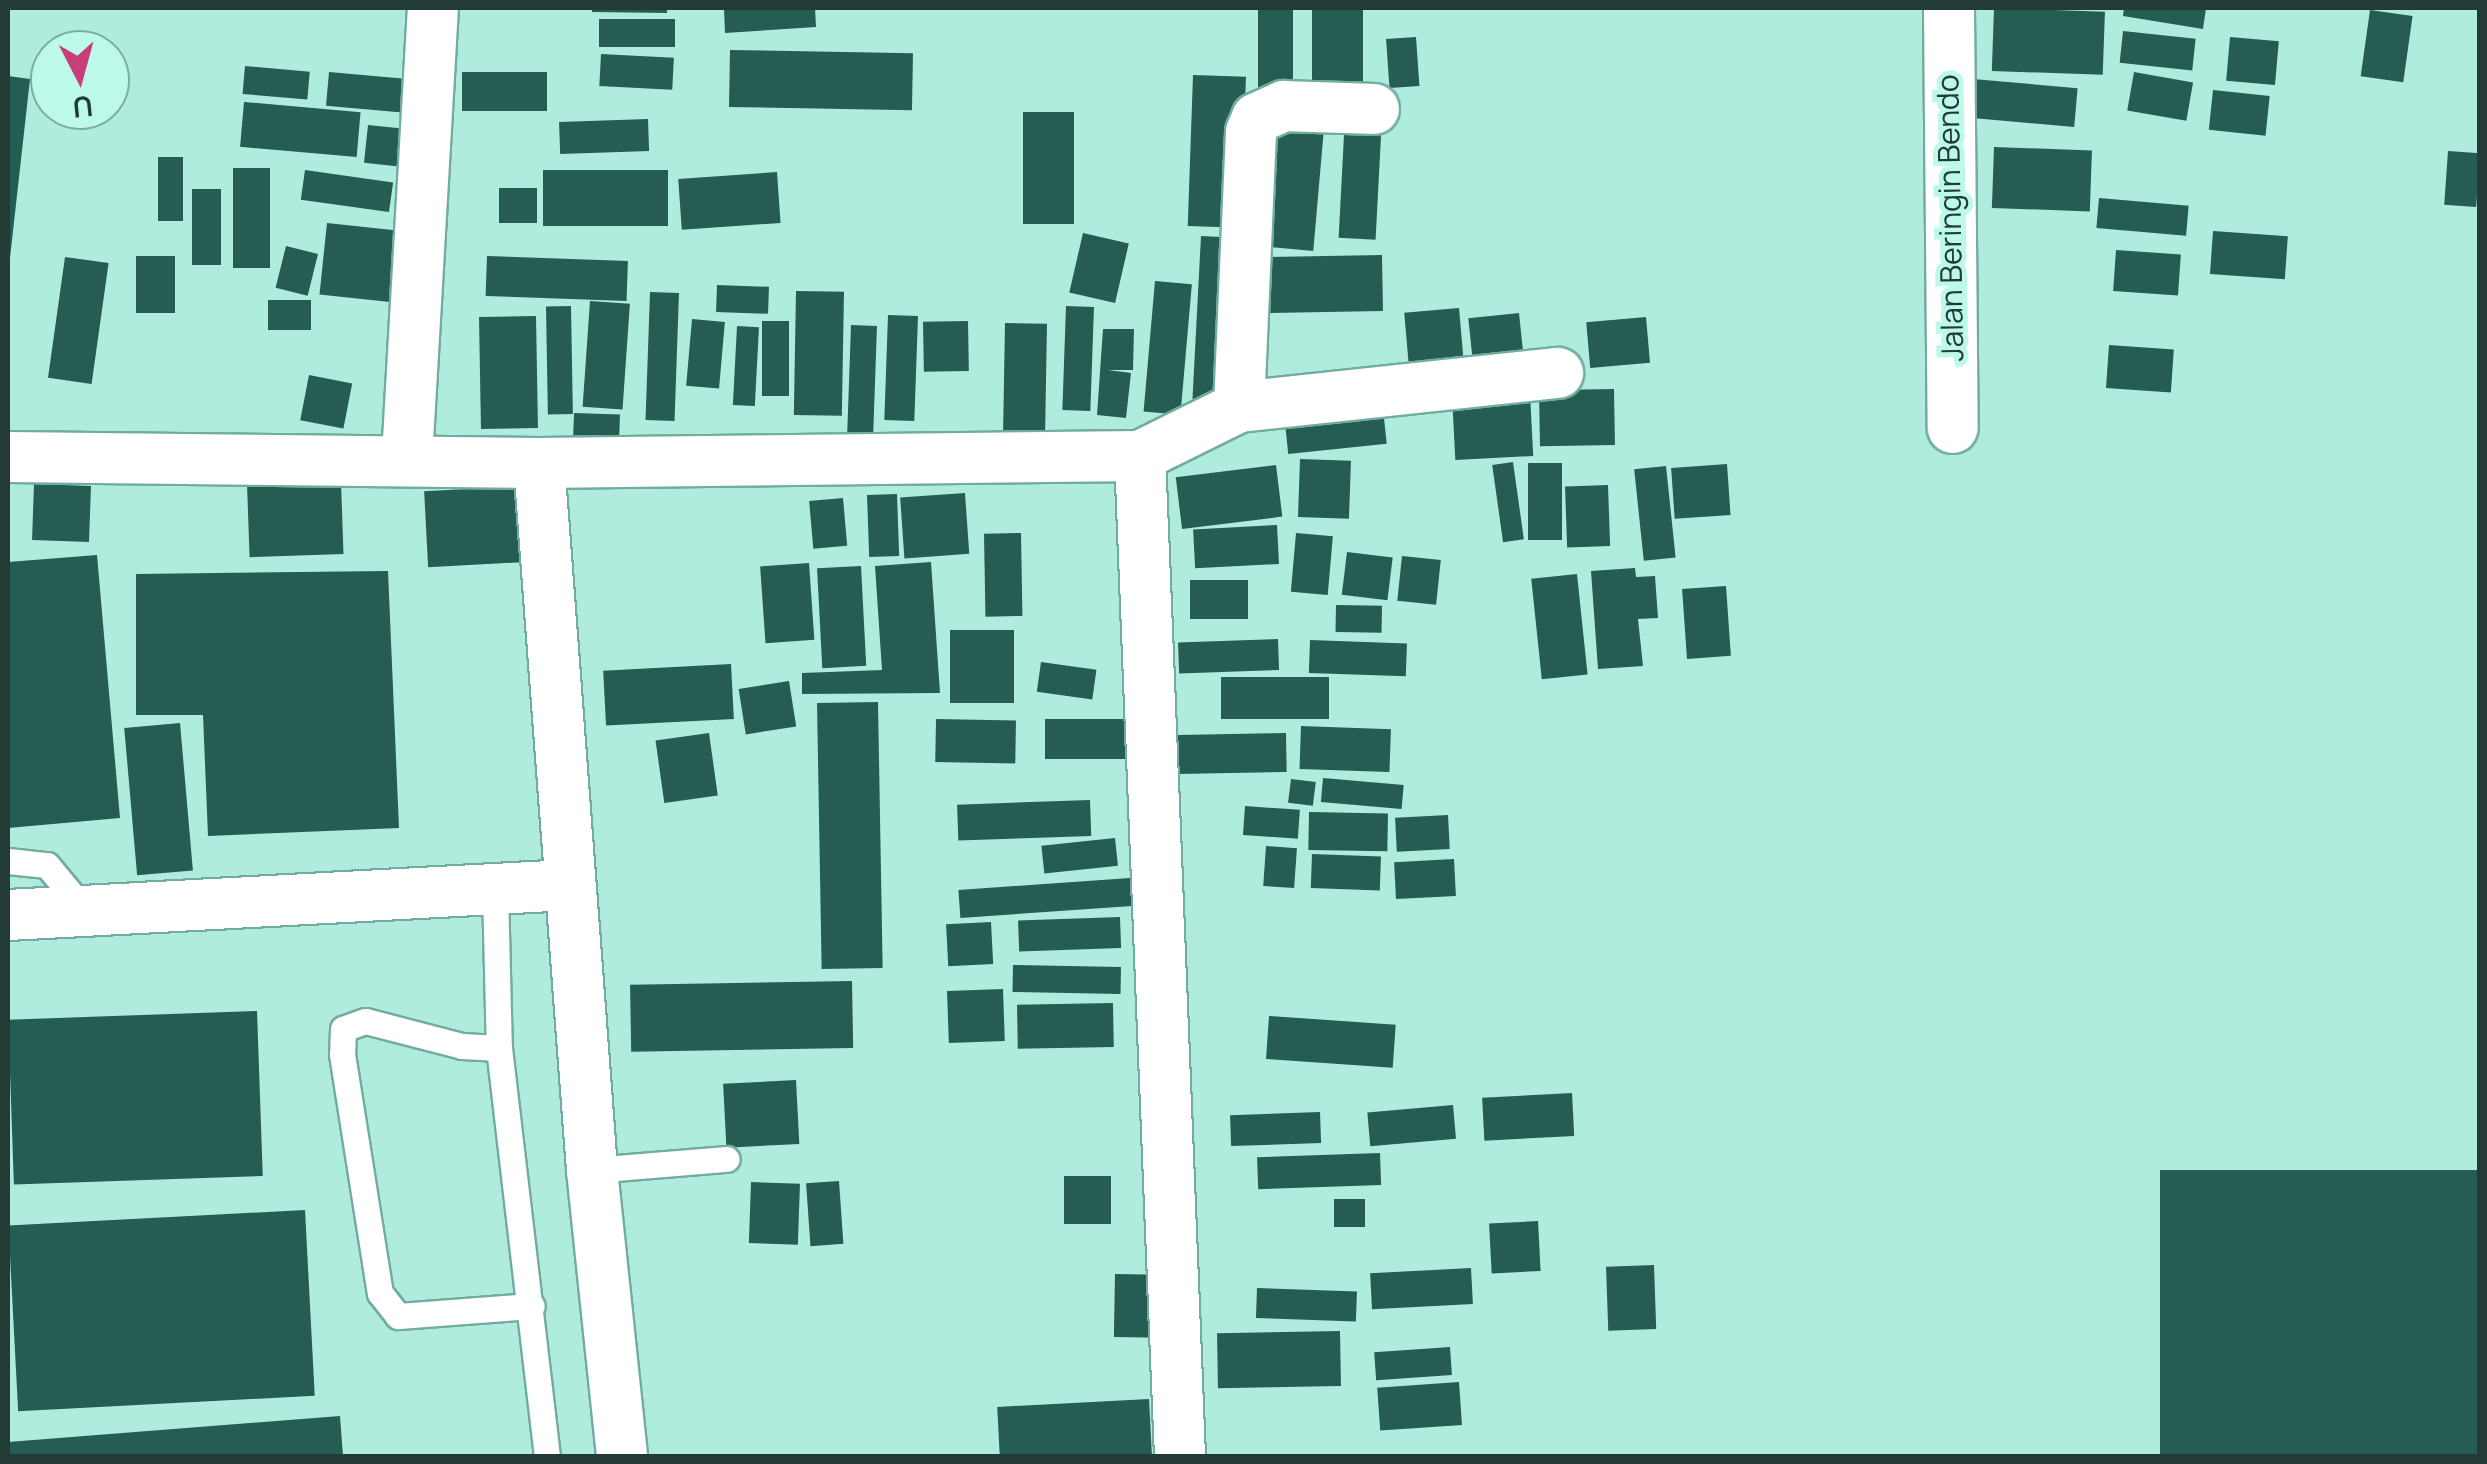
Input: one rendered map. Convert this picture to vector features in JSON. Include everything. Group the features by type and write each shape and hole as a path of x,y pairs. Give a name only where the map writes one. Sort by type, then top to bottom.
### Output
{"street":[{"path":"407,458 433,8"},
{"name":"Jalan Beringin Bendo","path":"1949,8 1952,428"},
{"path":"1239,406 1251,132 1263,111 1284,106 1374,109"},
{"path":"8,456 407,458 539,463 1140,456 1239,406 1558,373"},
{"path":"1140,456 1180,1456"},
{"path":"539,463 568,885 622,1456"},
{"path":"8,915 568,885"}],"lane":[{"path":"8,861 46,865 86,911"},
{"path":"496,888 499,1048 547,1456"},
{"path":"499,1048 462,1046 366,1021 343,1029 342,1054 380,1293 398,1316 532,1306"},
{"path":"592,1170 727,1160"}],"building":[{"path":"592,8 667,8 667,13 592,12"},
{"path":"724,8 815,8 816,27 725,33"},
{"path":"1258,8 1293,8 1293,90 1258,90"},
{"path":"1312,8 1363,8 1363,95 1312,95"},
{"path":"1994,8 2105,12 2103,75 1992,71"},
{"path":"2124,8 2206,8 2203,29 2123,16"},
{"path":"2370,10 2413,16 2403,82 2361,76"},
{"path":"599,19 675,19 675,47 599,47"},
{"path":"2123,31 2196,39 2192,70 2120,63"},
{"path":"1416,37 1419,86 1389,88 1386,39"},
{"path":"2230,37 2279,41 2275,85 2226,81"},
{"path":"730,50 913,53 912,110 729,107"},
{"path":"601,54 674,58 672,90 599,86"},
{"path":"245,66 310,72 307,100 243,94"},
{"path":"329,72 411,79 408,113 326,106"},
{"path":"462,72 547,72 547,111 462,111"},
{"path":"2134,72 2193,82 2186,121 2127,110"},
{"path":"1193,75 1246,77 1241,228 1188,226"},
{"path":"8,76 30,79 8,258"},
{"path":"1973,79 2078,88 2074,127 1970,118"},
{"path":"2213,90 2270,96 2266,136 2209,130"},
{"path":"244,102 361,112 357,157 240,147"},
{"path":"1023,112 1074,112 1074,224 1023,224"},
{"path":"1345,116 1382,118 1376,240 1339,238"},
{"path":"648,119 649,151 560,154 559,122"},
{"path":"368,125 417,130 413,168 364,163"},
{"path":"1274,126 1324,130 1313,251 1263,247"},
{"path":"1994,147 2092,150 2090,211 1992,208"},
{"path":"2448,151 2480,153 2476,207 2444,205"},
{"path":"158,157 183,157 183,221 158,221"},
{"path":"233,168 270,168 270,268 233,268"},
{"path":"305,170 393,182 389,212 301,200"},
{"path":"543,170 668,170 668,226 543,226"},
{"path":"777,172 781,223 682,230 678,179"},
{"path":"499,188 537,188 537,223 499,223"},
{"path":"192,189 221,189 221,265 192,265"},
{"path":"2099,198 2189,206 2186,236 2096,228"},
{"path":"327,223 400,231 392,302 319,295"},
{"path":"2213,231 2288,236 2285,279 2210,274"},
{"path":"1083,233 1129,244 1115,303 1069,292"},
{"path":"1201,236 1236,238 1227,401 1192,399"},
{"path":"286,246 318,254 308,296 276,288"},
{"path":"2116,250 2181,255 2178,295 2113,291"},
{"path":"1382,255 1383,311 1258,313 1257,257"},
{"path":"136,256 175,256 175,313 136,313"},
{"path":"487,256 628,261 627,301 486,296"},
{"path":"65,257 109,263 92,384 48,378"},
{"path":"1155,281 1192,284 1180,415 1144,412"},
{"path":"717,285 769,287 768,314 716,312"},
{"path":"796,291 844,292 842,416 794,415"},
{"path":"650,292 679,293 675,421 646,420"},
{"path":"268,300 311,300 311,330 268,330"},
{"path":"590,301 630,304 623,410 583,407"},
{"path":"546,306 571,306 573,414 548,414"},
{"path":"1066,306 1094,307 1090,411 1062,410"},
{"path":"1459,308 1464,370 1410,375 1404,313"},
{"path":"1519,313 1525,368 1474,373 1468,318"},
{"path":"888,315 918,316 914,421 884,420"},
{"path":"536,316 538,428 481,429 479,317"},
{"path":"1646,317 1650,363 1590,368 1586,322"},
{"path":"692,319 725,322 719,389 686,386"},
{"path":"762,321 789,321 789,396 762,396"},
{"path":"968,321 969,371 924,372 923,322"},
{"path":"1005,323 1047,324 1045,441 1003,440"},
{"path":"851,325 877,326 873,440 847,439"},
{"path":"737,326 759,327 755,406 733,405"},
{"path":"1103,329 1134,329 1133,370 1108,370 1131,373 1126,418 1097,415"},
{"path":"2109,345 2174,350 2171,392 2106,388"},
{"path":"309,375 352,383 343,429 300,420"},
{"path":"1614,389 1615,445 1540,446 1539,390"},
{"path":"1530,394 1533,456 1455,460 1452,398"},
{"path":"1382,399 1387,444 1288,454 1284,409"},
{"path":"574,413 620,415 619,445 573,443"},
{"path":"1300,459 1351,461 1349,519 1298,517"},
{"path":"1513,462 1524,539 1503,542 1492,465"},
{"path":"1528,463 1562,463 1562,540 1528,540"},
{"path":"1727,464 1731,515 1675,519 1671,468"},
{"path":"1276,465 1282,517 1182,529 1176,477"},
{"path":"1666,466 1676,557 1644,561 1634,469"},
{"path":"341,482 344,554 250,557 247,485"},
{"path":"34,484 91,486 89,542 32,540"},
{"path":"1608,485 1610,546 1567,547 1565,487"},
{"path":"524,486 528,562 428,567 424,491"},
{"path":"965,493 969,554 904,558 900,498"},
{"path":"897,494 899,556 869,557 867,495"},
{"path":"843,498 847,546 813,549 809,501"},
{"path":"1277,525 1279,564 1195,568 1193,529"},
{"path":"1021,533 1022,616 985,617 984,534"},
{"path":"1296,533 1333,536 1328,595 1291,592"},
{"path":"1347,552 1393,558 1387,600 1342,595"},
{"path":"97,555 120,818 8,828 8,562"},
{"path":"1402,556 1441,560 1436,605 1397,601"},
{"path":"931,562 940,693 802,694 802,673 882,670 875,566"},
{"path":"809,563 814,640 765,643 760,566"},
{"path":"861,566 866,666 822,668 817,568"},
{"path":"1635,568 1636,577 1655,576 1658,618 1638,619 1643,666 1598,669 1591,571"},
{"path":"388,571 399,828 208,836 203,715 136,715 136,574"},
{"path":"1577,574 1588,674 1542,679 1531,579"},
{"path":"1190,580 1248,580 1248,619 1190,619"},
{"path":"1726,586 1731,656 1687,659 1682,589"},
{"path":"1336,605 1382,606 1382,633 1336,632"},
{"path":"950,630 1014,630 1014,703 950,703"},
{"path":"1278,639 1279,670 1179,673 1178,642"},
{"path":"1310,640 1407,643 1406,676 1309,673"},
{"path":"1041,662 1096,670 1092,700 1037,692"},
{"path":"731,664 734,719 606,726 603,671"},
{"path":"1221,677 1329,677 1329,719 1221,719"},
{"path":"789,681 796,726 746,734 739,689"},
{"path":"878,702 883,968 822,969 817,703"},
{"path":"936,719 1016,720 1015,763 935,762"},
{"path":"1045,719 1129,719 1129,759 1045,759"},
{"path":"180,723 193,870 137,875 124,728"},
{"path":"1301,726 1391,729 1389,772 1299,769"},
{"path":"709,733 718,795 664,803 656,741"},
{"path":"1286,733 1287,772 1178,774 1177,735"},
{"path":"1323,778 1404,785 1402,809 1321,802"},
{"path":"1291,779 1316,782 1313,806 1288,803"},
{"path":"1090,800 1091,836 958,841 957,805"},
{"path":"1245,806 1300,810 1298,839 1243,835"},
{"path":"1309,812 1388,813 1387,851 1308,850"},
{"path":"1448,815 1450,849 1397,852 1395,818"},
{"path":"1115,838 1118,866 1044,874 1041,846"},
{"path":"1266,846 1297,848 1294,888 1263,886"},
{"path":"1312,854 1381,856 1380,890 1311,888"},
{"path":"1454,859 1456,896 1396,899 1394,862"},
{"path":"1130,878 1132,906 960,918 958,890"},
{"path":"1120,917 1121,948 1019,952 1018,921"},
{"path":"991,922 993,964 948,966 946,924"},
{"path":"1013,965 1121,967 1121,994 1013,992"},
{"path":"852,981 853,1048 631,1052 630,985"},
{"path":"1003,989 1005,1041 949,1043 947,991"},
{"path":"1113,1003 1114,1047 1018,1049 1017,1005"},
{"path":"257,1011 263,1176 14,1185 8,1020"},
{"path":"1269,1016 1396,1025 1393,1068 1266,1059"},
{"path":"796,1080 799,1144 726,1148 723,1084"},
{"path":"1572,1093 1574,1136 1484,1141 1482,1098"},
{"path":"1453,1105 1456,1139 1370,1146 1367,1112"},
{"path":"1320,1112 1321,1143 1231,1146 1230,1115"},
{"path":"1380,1153 1381,1185 1258,1189 1257,1157"},
{"path":"2160,1170 2480,1170 2480,1456 2160,1456"},
{"path":"1064,1176 1111,1176 1111,1224 1064,1224"},
{"path":"839,1181 843,1244 810,1246 806,1183"},
{"path":"751,1182 800,1184 798,1245 749,1243"},
{"path":"1334,1199 1365,1199 1365,1227 1334,1227"},
{"path":"305,1210 315,1396 18,1411 8,1226"},
{"path":"1538,1221 1541,1271 1492,1273 1489,1224"},
{"path":"1654,1265 1656,1329 1608,1331 1606,1267"},
{"path":"1471,1268 1473,1304 1372,1309 1370,1273"},
{"path":"1115,1274 1163,1275 1162,1338 1114,1337"},
{"path":"1257,1288 1357,1291 1356,1321 1256,1318"},
{"path":"1340,1331 1341,1386 1218,1388 1217,1333"},
{"path":"1450,1347 1452,1375 1376,1380 1374,1352"},
{"path":"1459,1382 1462,1425 1380,1431 1377,1388"},
{"path":"1149,1399 1152,1456 1000,1456 997,1407"},
{"path":"340,1416 343,1456 8,1456 8,1442"}]}
